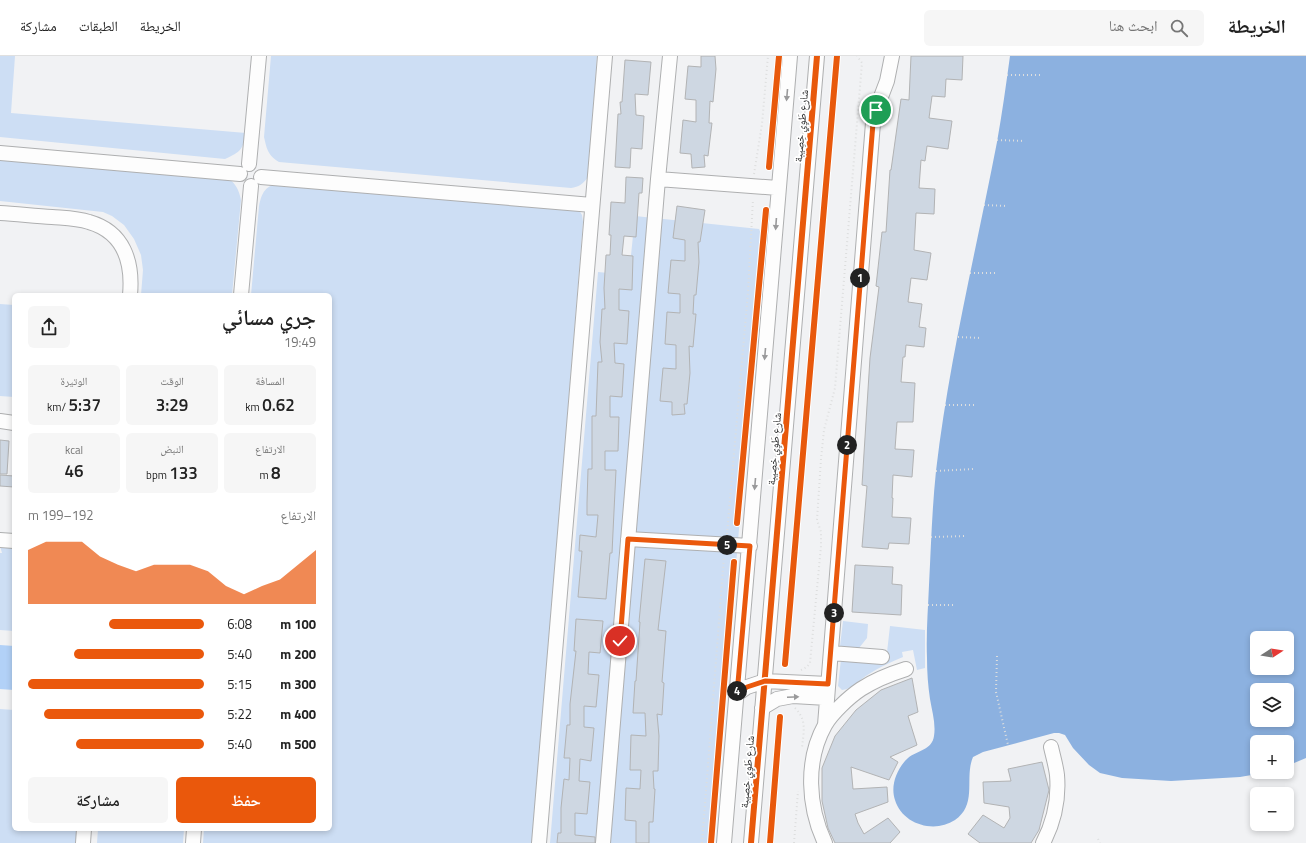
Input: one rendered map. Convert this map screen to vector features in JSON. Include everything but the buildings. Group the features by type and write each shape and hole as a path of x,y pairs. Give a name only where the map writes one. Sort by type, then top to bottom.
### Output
{"street":[{"path":"259,56 245,169 241,181 244,183 256,181 592,204"},
{"path":"539,843 605,56"},
{"path":"603,843 658,179 670,56"},
{"name":"شارع طَوِي خِصِيبة","path":"724,843 790,56"},
{"name":"شارع طَوِي خِصِيبة","path":"751,843 817,56"},
{"path":"825,843 815,814 811,777 818,741 825,724 873,123 876,110 887,81 892,56"},
{"path":"0,153 245,169 257,166 260,169 256,181 241,293"},
{"path":"658,179 778,188"},
{"path":"0,213 78,219 98,225 107,230 118,242 126,255 131,275 130,293"},
{"path":"0,421 12,423"},
{"path":"628,539 750,546"},
{"path":"0,540 12,541"},
{"path":"831,653 882,657"},
{"path":"825,724 842,705 861,690 882,677 906,669"},
{"path":"737,694 747,687 765,681 827,698"},
{"path":"762,708 793,689 828,684"},
{"path":"1043,843 1049,831 1056,804 1057,775 1051,747"},
{"path":"83,843 84,831"},
{"path":"193,843 194,831"}],"path":[{"path":"754,179 762,124 768,56"},
{"path":"801,753 804,723 802,715 793,706 793,689 799,671 807,667 810,663 818,584 820,532 817,513 821,458 824,430 835,388 862,64 857,56"},
{"path":"1007,75 1041,75"},
{"path":"997,140 1025,141"},
{"path":"726,536 748,292 753,194"},
{"path":"984,205 1007,206"},
{"path":"970,272 997,273"},
{"path":"958,338 981,338"},
{"path":"945,405 974,405"},
{"path":"936,471 973,469"},
{"path":"931,537 966,536"},
{"path":"702,843 725,549"},
{"path":"928,605 955,605"},
{"path":"997,656 996,692 1008,745"},
{"path":"794,843 798,790"},
{"path":"1098,839 1100,843"}],"shaded area":[{"path":"0,56 15,56 11,113 246,133 244,143 238,152 225,159 0,137"},
{"path":"271,56 597,56 588,177 581,185 571,188 279,162 268,152 264,137"},
{"path":"1010,56 1306,56 1306,758 1294,763 1294,735 1250,735 1250,775 1171,781 1122,778 1100,773 1089,765 1073,748 1065,735 1054,733 983,752 973,757 968,799 962,814 947,824 929,826 912,821 904,815 895,800 893,789 898,772 904,762 912,755 928,747 933,741 934,736 934,722 930,699 927,663 927,622 936,471 941,429 955,347 997,142"},
{"path":"0,158 228,178 237,188 241,200 232,293 141,293 143,270 141,255 134,239 124,225 112,216 103,212 0,201"},
{"path":"278,183 579,210 582,215 583,222 533,843 203,843 204,831 332,831 332,293 251,293 259,206 263,194 270,186"},
{"path":"635,216 759,229 763,239 713,843 550,843 598,272 629,275"},
{"path":"0,304 12,305 12,397 0,396"},
{"path":"0,546 12,546 12,631 0,630 0,553 2,553"},
{"path":"843,621 868,624 867,638 859,648 840,646"},
{"path":"890,626 925,630 925,668 917,670 913,650 902,652 903,657 873,671 850,688 842,690 838,686 841,659 886,661"},
{"path":"0,645 12,646 12,690 0,689"},
{"path":"0,709 12,710 12,831 79,831 78,843 0,843"},
{"path":"98,831 184,831 183,843 97,843"}],"cycle path":[{"path":"769,167 779,56"},
{"path":"751,843 817,56"},
{"path":"785,664 837,56"},
{"path":"737,523 766,210"},
{"path":"711,843 734,562"},
{"path":"770,843 780,717"}],"route":[{"path":"620,641 628,539 750,546 737,694 747,687 762,681 828,684 873,123 876,110"}]}
